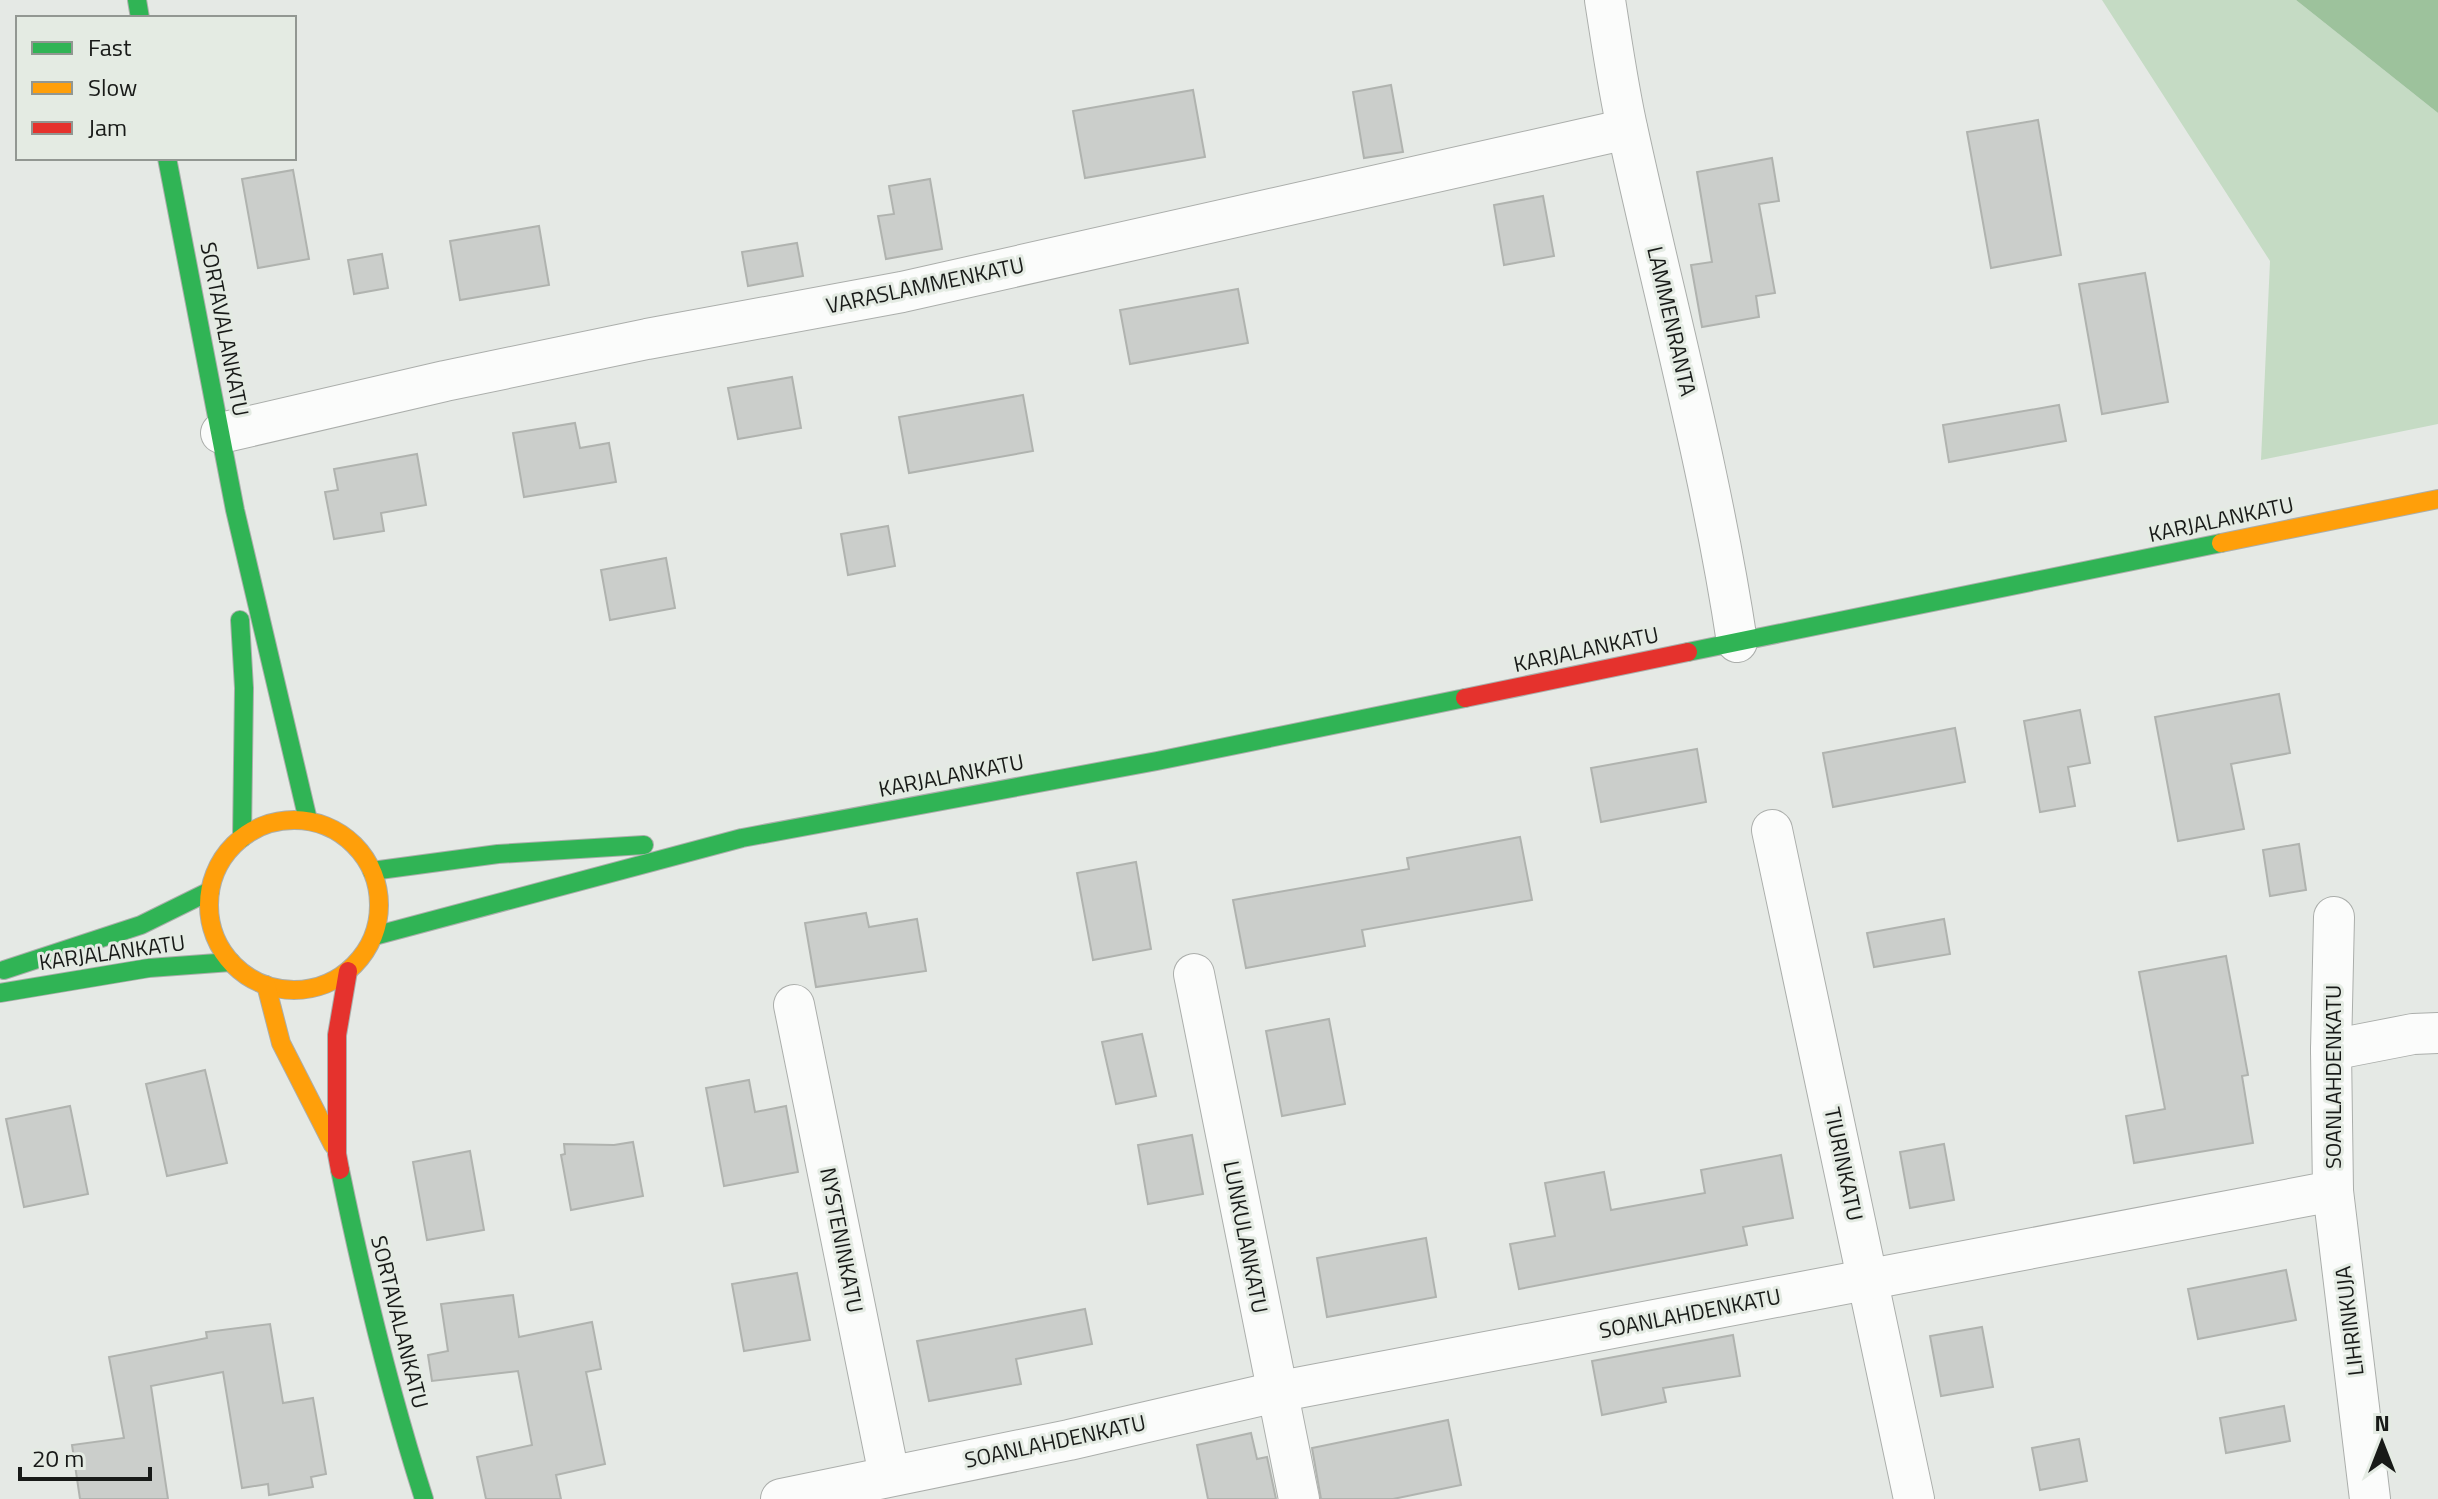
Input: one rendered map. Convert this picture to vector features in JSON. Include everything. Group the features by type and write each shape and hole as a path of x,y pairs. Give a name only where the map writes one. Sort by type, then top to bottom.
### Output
{"main road":[{"name":"SORTAVALANKATU","path":"167,160 235,510 308,820"},
{"name":"KARJALANKATU","path":"374,936 742,838 1157,761 2438,499"},
{"name":"SORTAVALANKATU","path":"235,510 244,688 242,838"},
{"path":"285,820 308,820 335,830 357,847 372,871 379,892 379,914 374,936 348,971 329,982 308,988 287,989 266,985 231,962 217,940 210,916 210,891 221,861 242,838 262,826 285,820"},
{"name":"KARJALANKATU","path":"372,871 498,854 742,838"},
{"name":"KARJALANKATU","path":"0,972 141,925 210,891"},
{"name":"KARJALANKATU","path":"0,993 149,968 231,962"},
{"name":"SORTAVALANKATU","path":"348,971 337,1035 337,1154 362,1277 394,1405 424,1499"},
{"name":"SORTAVALANKATU","path":"266,985 281,1043 337,1154"}],"street":[{"name":"LAMMENRANTA","path":"1605,0 1627,129 1683,368 1737,642"},
{"name":"VARASLAMMENKATU","path":"221,433 523,365 902,292 1627,129"},
{"name":"TIURINKATU","path":"1772,830 1914,1499"},
{"name":"SOANLAHDENKATU","path":"781,1499 1069,1440 1276,1392 2333,1191 2331,1050 2334,917"},
{"name":"LUNKULANKATU","path":"1194,974 1299,1499"},
{"name":"NYSTENINKATU","path":"794,1005 889,1475"},
{"path":"2331,1050 2413,1034 2438,1033"},
{"name":"LIHRINKUJA","path":"2333,1191 2370,1499"}],"shaded area":[{"path":"2102,0 2296,0 2438,113 2438,424 2261,460 2270,261"},
{"path":"2296,0 2438,0 2438,113"}],"building":[{"path":"1391,85 1403,152 1364,158 1353,92"},
{"path":"1193,90 1205,157 1085,178 1073,111"},
{"path":"2038,120 2061,255 1991,268 1967,132"},
{"path":"1772,158 1779,201 1759,204 1775,293 1756,296 1759,317 1702,327 1691,265 1712,262 1697,172"},
{"path":"293,170 309,259 258,268 242,179"},
{"path":"930,179 942,249 886,259 878,216 894,214 889,186"},
{"path":"1543,196 1554,256 1504,265 1494,205"},
{"path":"539,226 549,285 460,300 450,241"},
{"path":"797,243 803,276 748,286 742,252"},
{"path":"382,254 388,288 354,294 348,260"},
{"path":"2145,273 2168,402 2102,414 2079,284"},
{"path":"1238,289 1248,343 1130,364 1120,310"},
{"path":"792,377 801,428 738,439 728,388"},
{"path":"1023,395 1033,451 909,473 899,417"},
{"path":"2059,405 2066,441 1949,462 1943,425"},
{"path":"575,423 580,448 609,443 616,482 524,497 513,433"},
{"path":"417,454 426,505 381,513 384,531 334,539 325,492 338,490 334,469"},
{"path":"888,526 895,566 848,575 841,534"},
{"path":"666,558 675,608 610,620 601,570"},
{"path":"2279,694 2290,753 2231,764 2244,829 2178,841 2155,717"},
{"path":"2080,710 2090,763 2068,767 2075,806 2040,812 2024,721"},
{"path":"1955,728 1965,782 1833,807 1823,753"},
{"path":"1697,749 1706,802 1601,822 1591,768"},
{"path":"1520,837 1532,900 1362,930 1365,946 1246,968 1233,900 1409,869 1407,858"},
{"path":"2299,844 2306,890 2270,896 2263,850"},
{"path":"1136,862 1151,949 1093,960 1077,873"},
{"path":"866,913 869,927 917,919 926,971 816,987 805,923"},
{"path":"1944,919 1950,954 1874,967 1867,933"},
{"path":"2226,956 2248,1075 2242,1076 2253,1143 2134,1163 2126,1116 2165,1109 2139,972"},
{"path":"1329,1019 1345,1104 1282,1116 1266,1031"},
{"path":"1142,1034 1156,1096 1116,1104 1102,1042"},
{"path":"205,1070 227,1163 167,1176 146,1084"},
{"path":"749,1080 755,1112 786,1106 798,1172 724,1186 706,1088"},
{"path":"70,1106 88,1194 24,1207 6,1119"},
{"path":"1192,1135 1203,1194 1148,1204 1138,1145"},
{"path":"633,1142 643,1196 571,1210 561,1155 565,1154 564,1144 614,1145"},
{"path":"1944,1144 1954,1200 1910,1208 1900,1152"},
{"path":"470,1151 484,1230 427,1240 413,1162"},
{"path":"1781,1155 1793,1218 1743,1227 1747,1245 1519,1289 1510,1244 1555,1236 1545,1183 1604,1172 1611,1210 1705,1193 1701,1170"},
{"path":"1426,1238 1436,1297 1327,1317 1317,1258"},
{"path":"2286,1270 2296,1320 2198,1339 2188,1289"},
{"path":"797,1273 810,1340 744,1351 732,1284"},
{"path":"513,1295 519,1337 592,1322 601,1369 586,1372 605,1464 556,1475 561,1499 486,1499 477,1457 532,1445 518,1371 432,1381 428,1355 448,1351 441,1304"},
{"path":"1085,1309 1092,1344 1016,1359 1021,1384 929,1401 917,1341"},
{"path":"270,1324 283,1403 313,1398 326,1474 311,1477 313,1487 269,1495 268,1484 242,1488 223,1372 151,1386 168,1499 80,1499 72,1445 124,1438 109,1357 207,1338 206,1332"},
{"path":"1982,1327 1993,1387 1941,1396 1930,1336"},
{"path":"1733,1335 1740,1376 1663,1388 1666,1402 1602,1415 1592,1361"},
{"path":"2284,1406 2290,1441 2226,1453 2220,1418"},
{"path":"1448,1420 1461,1485 1393,1499 1321,1499 1312,1448"},
{"path":"1251,1433 1257,1459 1267,1457 1276,1499 1208,1499 1197,1445"},
{"path":"2079,1439 2087,1481 2040,1490 2032,1448"}],"traffic: fast":[{"path":"137,0 140,16"},
{"path":"167,160 235,510 308,820"},
{"path":"1688,652 2221,543"},
{"path":"240,620 244,688 242,838"},
{"path":"374,936 742,838 1157,761 1465,698"},
{"path":"372,871 498,854 644,845"},
{"path":"4,970 141,925 210,891"},
{"path":"0,993 149,968 231,962"},
{"path":"340,1170 378,1335 424,1499"}],"traffic: slow":[{"path":"2221,543 2438,499"},
{"path":"294,820 326,827 354,845 372,873 379,905 372,937 354,965 326,983 294,990 262,983 234,965 216,937 209,905 216,873 234,845 262,827 294,820"},
{"path":"266,985 281,1043 333,1145"}],"traffic: jam":[{"path":"1465,698 1688,652"},
{"path":"340,1170 337,1154 337,1035 348,971"}]}
